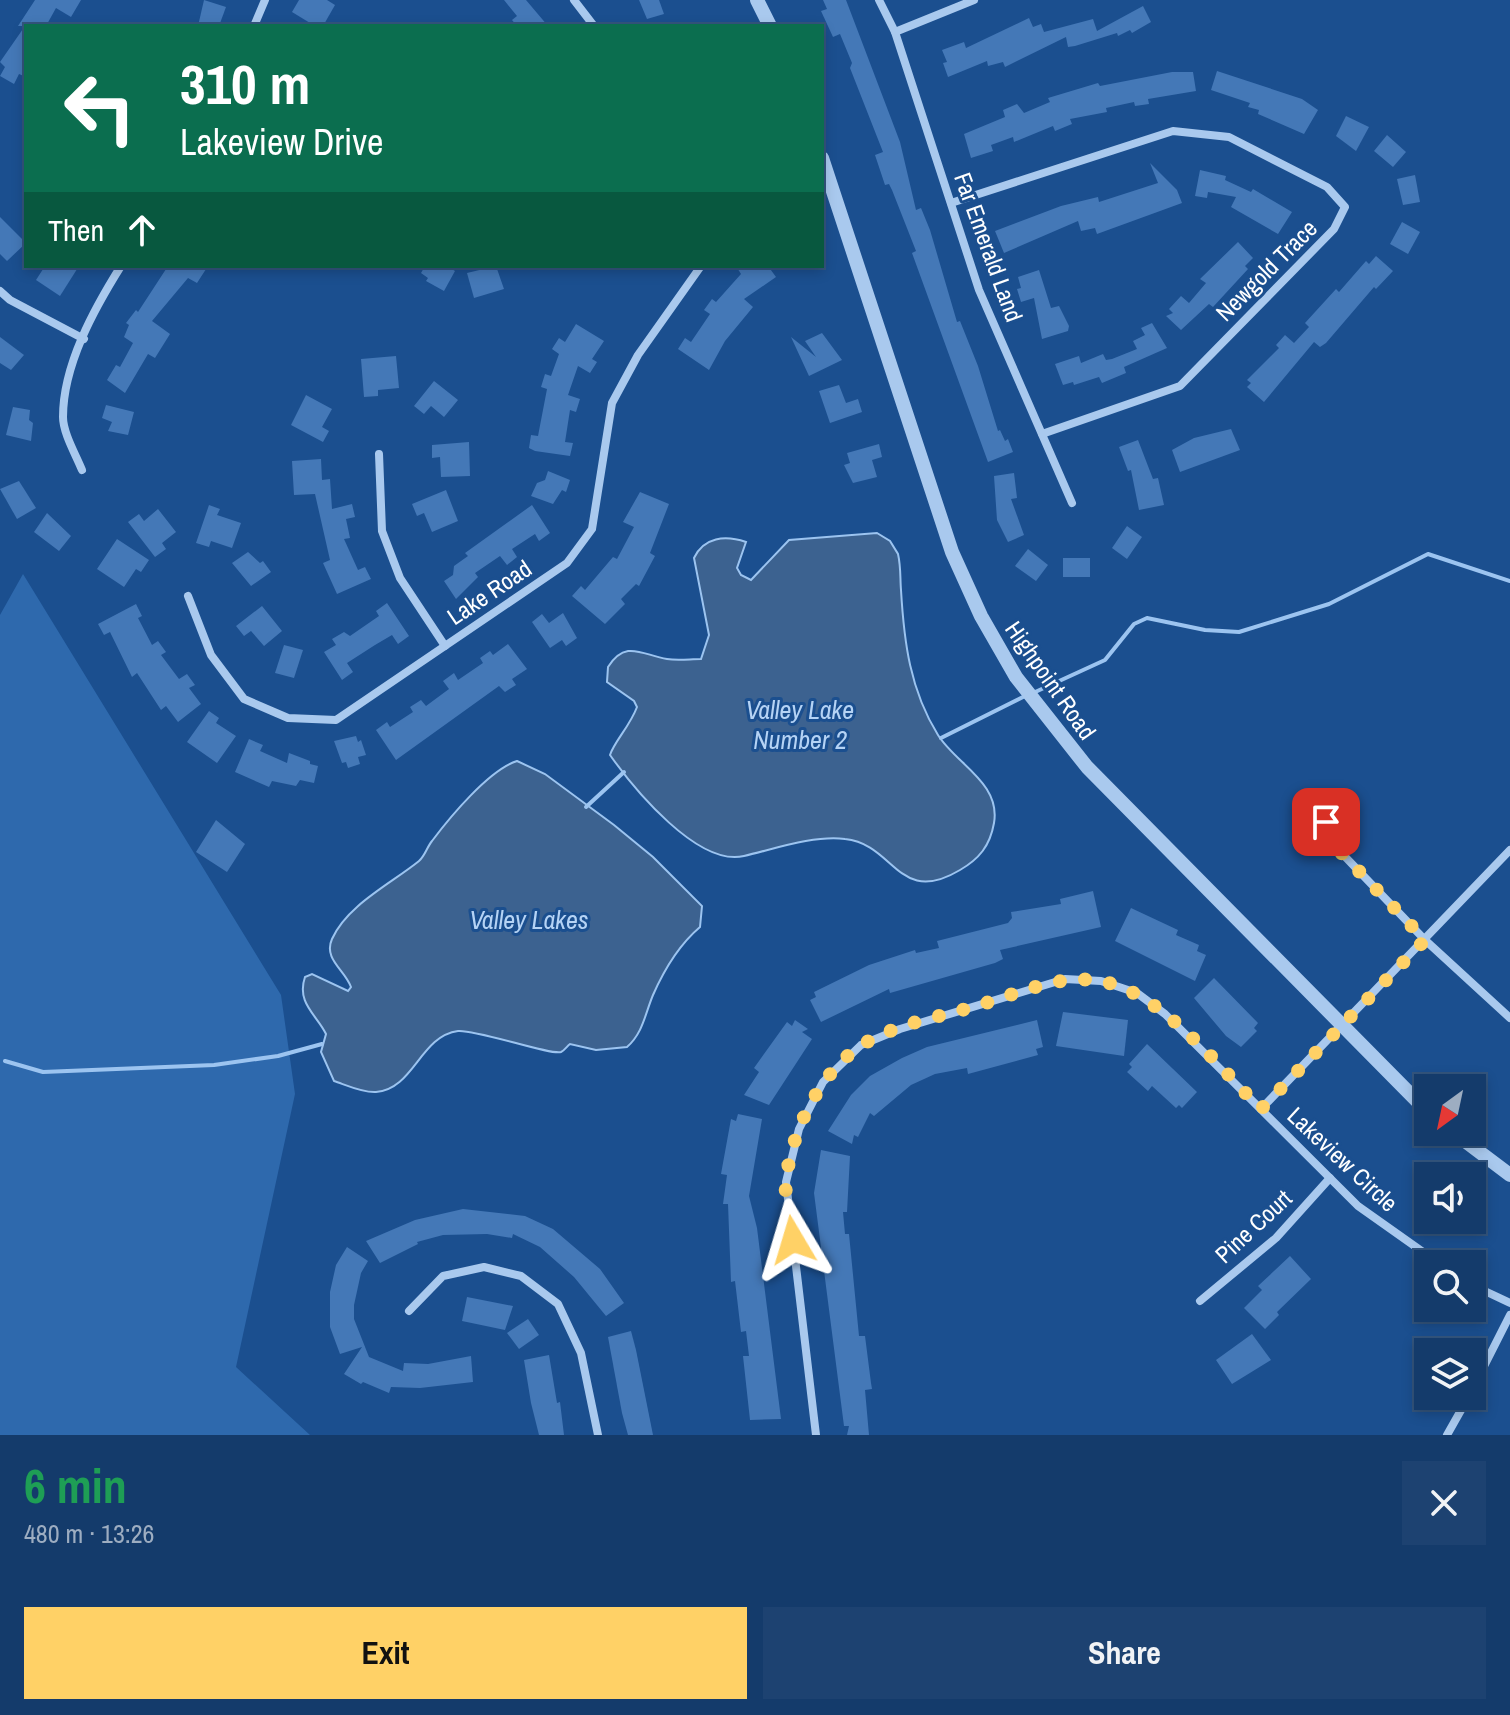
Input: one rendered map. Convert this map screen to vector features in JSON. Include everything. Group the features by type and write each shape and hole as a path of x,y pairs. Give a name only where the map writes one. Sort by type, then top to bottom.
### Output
{"street":[{"path":"255,24 265,0"},
{"path":"574,0 592,24"},
{"path":"757,0 769,24"},
{"name":"Far Emerald Land","path":"879,0 895,32 979,290 1072,503"},
{"path":"895,32 974,0"},
{"name":"Newgold Trace","path":"951,203 1173,131 1229,137 1327,187 1345,207 1334,229 1180,386 1042,434"},
{"name":"Highpoint Road","path":"824,171 828,197 952,552 981,616 1016,677 1087,767 1414,1098"},
{"path":"82,470 62,419 73,364 103,295 120,268"},
{"name":"Lake Road","path":"188,596 211,655 244,699 288,718 336,720 567,563 592,529 612,403 638,355 700,268"},
{"path":"0,291 10,300 84,339"},
{"path":"379,454 382,531 400,578 445,646"},
{"path":"1323,804 1330,841 1425,940 1510,1018"},
{"path":"1261,1109 1510,850"},
{"name":"Lakeview Circle","path":"816,1435 786,1182 799,1129 823,1082 861,1045 900,1029 1065,979 1101,981 1137,993 1165,1014 1358,1206 1420,1250"},
{"path":"1472,1146 1510,1175"},
{"name":"Pine Court","path":"1200,1301 1276,1238 1330,1178"},
{"path":"409,1311 443,1276 484,1267 521,1276 558,1304 581,1353 598,1435"},
{"path":"1486,1292 1510,1303"},
{"path":"1486,1362 1510,1315"},
{"path":"1447,1435 1461,1410"}],"shaded area":[{"path":"23,574 281,995 295,1094 236,1367 310,1435 0,1435 0,615"}],"water":[{"name":"Valley Lake Number 2","path":"877,533 890,541 898,554 910,665 928,718 946,745 991,796 994,823 986,845 973,861 960,870 939,879 923,881 910,878 862,843 845,839 807,841 744,856 726,856 707,850 688,838 651,805 610,755 637,707 634,701 607,682 608,667 621,653 628,651 671,660 701,659 709,635 694,558 709,542 723,538 746,542 737,568 741,575 751,580 789,540"},
{"name":"Valley Lakes","path":"517,761 545,774 653,857 702,906 700,927 667,967 640,1029 627,1047 596,1050 570,1044 561,1052 555,1052 458,1031 434,1042 409,1073 389,1089 366,1091 334,1081 321,1052 326,1034 303,994 305,977 312,974 348,991 351,987 330,953 332,939 339,927 359,905 421,859 430,843 471,795 494,774"}],"building":[{"path":"35,0 81,0 71,17 56,8 47,24 18,26"},
{"path":"204,0 226,7 220,24 198,24"},
{"path":"299,0 327,0 335,5 324,24 312,24 292,12"},
{"path":"504,0 526,0 546,24 515,24 512,20 517,16"},
{"path":"639,0 659,0 664,14 647,19"},
{"path":"823,0 846,0 900,142 916,210 921,208 930,230 957,322 960,321 978,366 998,431 1005,441 1008,439 1013,452 988,462 912,253 916,251 892,190 889,184 885,185 875,155 883,152 850,68 852,63 840,34 833,37 821,11 827,9"},
{"path":"1143,6 1151,22 1132,33 1130,30 1118,36 1117,33 1068,47 1066,37 1005,67 1003,62 988,66 987,61 948,77 943,63 947,62 942,50 964,42 966,48 1029,18 1033,27 1041,24 1044,32 1093,19 1097,31"},
{"path":"24,27 24,76 19,74 14,84 0,76 5,67 0,62"},
{"path":"1217,71 1302,99 1318,110 1304,134 1258,114 1259,110 1248,107 1250,103 1211,90"},
{"path":"1172,72 1193,72 1196,91 1148,99 1149,104 1135,106 1134,102 1106,108 1107,112 1070,119 1072,124 1055,131 1053,126 1014,142 1013,137 991,145 993,151 971,158 964,134 1005,117 1003,110 1017,104 1024,113 1050,102 1048,98 1098,83 1100,86"},
{"path":"1346,116 1369,127 1356,151 1336,136"},
{"path":"1387,135 1406,152 1393,167 1374,151"},
{"path":"1150,163 1177,190 1182,203 1097,234 1095,228 1081,231 1078,221 1004,253 995,231 1061,206 1098,197 1099,202 1158,183"},
{"path":"1200,170 1226,176 1225,180 1251,192 1253,189 1292,212 1278,234 1231,207 1236,197 1208,192 1207,198 1195,196"},
{"path":"1415,175 1420,202 1403,205 1397,179"},
{"path":"0,217 24,241 24,245 7,261 0,254"},
{"path":"1402,222 1420,232 1408,254 1390,244"},
{"path":"1238,242 1253,258 1245,266 1248,269 1213,307 1209,304 1181,330 1166,316 1173,313 1169,309 1181,296 1189,303 1206,283 1200,279"},
{"path":"1376,256 1393,271 1376,289 1374,287 1326,343 1320,347 1314,342 1264,402 1247,387 1251,383 1247,380 1279,348 1276,345 1285,335 1294,343 1309,327 1305,323 1336,289 1339,292 1366,261 1369,264"},
{"path":"44,268 78,268 60,296 36,280"},
{"path":"167,268 207,268 197,283 188,278 152,321 170,334 155,358 148,354 125,393 107,380 116,365 120,367 133,343 124,337 129,325 126,323 136,310 138,312"},
{"path":"424,268 450,268 455,271 444,291 426,281 428,278 421,273"},
{"path":"497,268 504,289 474,298 467,273"},
{"path":"737,268 769,268 776,277 744,299 753,307 725,341 709,370 678,349 685,338 691,342 710,314 704,310 712,299 716,302 741,274"},
{"path":"1039,270 1051,308 1059,306 1069,326 1068,331 1042,339 1034,298 1021,302 1017,289 1021,288 1018,277"},
{"path":"1152,323 1167,348 1124,367 1126,373 1102,383 1099,377 1063,385 1055,364 1079,356 1081,363 1103,354 1106,360 1112,359 1137,349 1133,341 1145,335 1141,328"},
{"path":"576,324 604,341 592,359 597,362 590,373 578,366 568,395 580,399 576,412 570,410 565,442 573,443 570,456 535,451 529,448 531,435 538,436 547,389 541,387 545,374 551,376 559,354 552,349 559,338 565,342"},
{"path":"822,333 842,360 809,376 791,337 816,357 805,341"},
{"path":"0,337 24,355 11,370 0,363"},
{"path":"396,356 399,388 378,390 378,396 364,397 361,359"},
{"path":"434,381 458,400 444,417 431,406 424,414 414,406"},
{"path":"839,385 846,403 858,399 862,412 830,423 819,391"},
{"path":"306,395 332,409 322,427 329,431 323,442 291,425"},
{"path":"106,405 134,412 128,435 108,431 112,422 102,418"},
{"path":"13,407 30,410 29,420 33,423 31,441 6,435"},
{"path":"1231,429 1240,450 1180,472 1172,450 1194,438"},
{"path":"1138,440 1153,479 1158,478 1164,505 1139,510 1131,470 1128,471 1119,447"},
{"path":"469,442 470,476 441,477 440,457 432,458 432,445"},
{"path":"879,444 882,457 872,460 877,477 853,483 844,465 850,463 847,453"},
{"path":"321,459 322,480 330,479 332,509 352,504 355,517 346,519 350,538 344,539 358,570 365,567 371,579 337,594 323,563 330,560 315,494 294,495 292,461"},
{"path":"548,471 570,480 566,492 562,490 553,504 531,496 537,483 545,480"},
{"path":"1014,473 1017,498 1011,499 1024,535 1008,542 997,520 994,476"},
{"path":"19,481 36,508 17,519 0,489"},
{"path":"446,490 458,521 432,532 424,513 417,516 412,504"},
{"path":"640,492 669,504 650,553 655,556 639,586 636,584 621,599 625,604 605,624 572,596 581,586 585,590 613,557 617,559 634,527 623,522"},
{"path":"209,505 220,509 217,515 241,523 232,548 211,541 209,547 196,543"},
{"path":"532,505 550,533 539,541 535,534 512,549 517,557 507,565 500,556 475,573 478,577 456,599 444,581 453,575 454,566 468,556 465,553"},
{"path":"158,509 176,532 162,543 166,549 155,557 128,522 139,514 144,521"},
{"path":"47,513 71,536 59,551 34,532"},
{"path":"1127,526 1142,537 1127,559 1112,548"},
{"path":"117,539 149,560 141,572 136,569 124,587 97,569"},
{"path":"1028,549 1048,565 1036,581 1015,566"},
{"path":"248,552 260,563 263,561 271,572 251,586 232,563"},
{"path":"1063,558 1090,558 1090,577 1063,577"},
{"path":"387,603 409,636 398,644 392,635 347,663 353,672 342,680 324,652 336,645 332,639 344,632 350,636 379,616 376,611"},
{"path":"136,604 142,616 138,618 152,645 158,641 166,652 161,655 179,679 187,674 195,685 189,688 201,704 178,722 166,706 161,710 137,673 132,677 110,632 104,635 98,624"},
{"path":"262,606 282,631 264,646 251,631 244,636 236,626"},
{"path":"563,613 577,638 566,646 562,640 550,648 532,622 542,614 549,623"},
{"path":"508,644 527,669 512,679 516,685 505,692 499,686 396,760 376,730 387,722 390,727 413,712 410,707 421,700 426,706 449,689 443,681 454,673 458,680 483,663 480,658 490,651 493,655"},
{"path":"284,645 303,650 294,678 275,673"},
{"path":"209,711 219,718 216,723 236,736 217,763 187,742"},
{"path":"356,736 358,742 361,740 366,755 358,757 360,764 348,768 346,762 342,763 334,741"},
{"path":"249,739 263,745 260,751 287,763 289,753 318,766 314,783 300,780 296,786 272,781 269,787 235,772"},
{"path":"216,820 245,844 227,872 196,852"},
{"path":"1093,891 1101,927 1000,950 1003,959 995,963 890,993 889,989 821,1022 810,1000 816,997 814,992 869,965 915,950 916,953 939,948 937,941 1008,923 1012,918 1011,912 1061,904 1060,899"},
{"path":"1131,908 1178,930 1176,935 1199,945 1197,951 1206,955 1195,981 1115,941"},
{"path":"1214,978 1258,1023 1254,1028 1257,1031 1241,1047 1226,1036 1194,998"},
{"path":"1063,1012 1128,1020 1124,1056 1056,1046"},
{"path":"795,1020 808,1029 802,1032 812,1039 769,1105 744,1095 759,1072 754,1068 787,1022 792,1026"},
{"path":"1037,1020 1043,1047 1036,1049 1038,1055 968,1074 967,1068 935,1074 911,1085 874,1116 870,1113 858,1137 854,1135 852,1144 828,1131 851,1095 870,1076 902,1058 927,1047"},
{"path":"1147,1044 1197,1092 1182,1108 1179,1105 1176,1108 1152,1086 1148,1091 1127,1072 1132,1067 1129,1064"},
{"path":"738,1114 762,1119 749,1196 757,1228 781,1419 750,1420 743,1356 749,1356 746,1331 741,1332 735,1281 731,1282 728,1204 723,1204 727,1175 721,1174 731,1119 736,1121"},
{"path":"821,1150 850,1156 847,1212 843,1212 845,1234 849,1234 859,1336 865,1336 872,1389 865,1390 869,1435 847,1435 849,1426 844,1426 814,1193"},
{"path":"463,1209 525,1216 553,1229 600,1269 624,1303 606,1316 574,1277 540,1247 513,1234 512,1238 487,1234 443,1235 417,1242 380,1263 366,1241 415,1220"},
{"path":"347,1247 368,1261 361,1273 354,1319 369,1357 403,1371 404,1363 428,1364 471,1356 473,1382 420,1388 391,1387 389,1393 363,1382 361,1384 344,1374 362,1347 340,1354 330,1327 330,1292 336,1265"},
{"path":"1290,1256 1311,1279 1277,1312 1279,1315 1265,1329 1244,1308 1262,1290 1258,1286"},
{"path":"467,1297 513,1306 505,1330 462,1321"},
{"path":"528,1319 539,1335 519,1349 507,1333"},
{"path":"631,1331 653,1435 628,1435 622,1413 608,1337"},
{"path":"1252,1334 1271,1360 1232,1384 1216,1360"},
{"path":"549,1355 564,1435 539,1435 531,1403 524,1360"}],"waterway":[{"path":"1033,693 1105,660 1134,624 1147,618 1205,630 1239,632 1329,604 1428,554 1510,581"},
{"path":"941,738 1025,696"},
{"path":"586,807 624,772"},
{"path":"5,1061 43,1072 214,1065 278,1056 322,1044"}],"route":[{"path":"793,1240 786,1182 799,1129 823,1082 861,1045 900,1029 1065,979 1101,981 1137,993 1165,1014 1261,1109 1425,940 1330,841 1326,822"}]}
